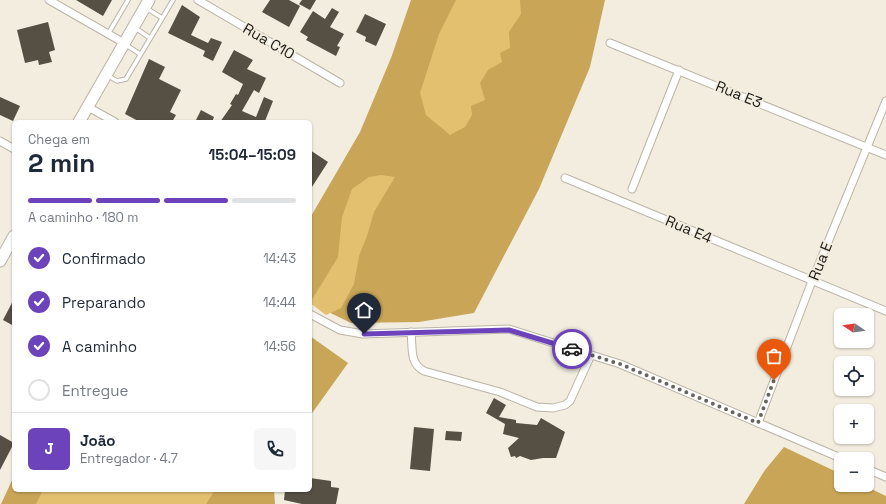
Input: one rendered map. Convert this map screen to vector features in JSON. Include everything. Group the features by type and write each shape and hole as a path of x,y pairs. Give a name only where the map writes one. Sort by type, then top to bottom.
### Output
{"street":[{"path":"49,0 124,43"},
{"name":"Rua C10","path":"198,0 340,83"},
{"path":"80,120 147,4"},
{"name":"Rua E3","path":"610,43 886,155"},
{"path":"632,189 678,70"},
{"name":"Rua E","path":"758,423 812,281 886,101"},
{"path":"88,107 111,120"},
{"path":"0,141 12,147"},
{"name":"Rua E4","path":"565,178 886,311"},
{"path":"0,261 12,240"},
{"path":"312,315 340,330 364,334 509,330 620,364 834,455"},
{"path":"411,332 416,367 424,372 500,392 537,407 552,408 565,405 570,401 591,355"},
{"path":"874,472 886,477"}],"lane":[{"path":"108,34 128,0"},
{"path":"106,74 117,81 122,82 126,79 173,0"},
{"path":"147,4 162,18"},
{"path":"133,27 150,38"},
{"path":"124,43 140,54"}],"shaded area":[{"path":"411,0 605,0 590,67 539,189 474,313 419,322 351,323 312,304 312,215 360,132 391,58"},
{"path":"456,0 520,0 521,14 509,32 510,48 500,53 502,62 488,70 480,83 485,100 471,106 472,115 465,127 450,135 426,115 420,93 439,34"},
{"path":"381,175 395,177 374,212 359,256 354,284 341,308 326,315 312,304 312,300 338,257 342,217 352,189 369,177"},
{"path":"312,337 348,363 312,413"},
{"path":"784,447 834,471 834,492 874,492 874,490 886,496 886,504 744,504 765,470"},
{"path":"12,480 12,492 274,492 275,504 1,504"},
{"path":"42,492 214,492 206,504 36,504"}],"building":[{"path":"76,0 112,0 103,16"},
{"path":"270,0 289,0 300,6 289,27 262,12"},
{"path":"302,0 316,0 310,10 299,4"},
{"path":"182,5 200,17 191,35 208,43 211,38 222,42 213,61 203,56 205,51 168,33"},
{"path":"332,8 339,12 330,27 344,34 337,46 340,47 336,56 306,40 308,37 300,32 313,11 325,19"},
{"path":"365,14 386,24 376,46 365,41 366,37 356,32"},
{"path":"48,22 55,50 49,52 52,62 39,65 38,60 25,63 17,30"},
{"path":"234,50 253,60 247,69 266,78 259,93 254,90 242,111 256,117 264,97 273,101 265,120 221,120 232,105 230,104 236,94 238,95 243,84 222,72"},
{"path":"149,59 165,67 159,79 181,90 170,112 176,115 173,120 136,120 125,114"},
{"path":"0,97 20,106 13,120 0,115"},
{"path":"201,110 214,117 213,120 196,120"},
{"path":"312,151 328,162 312,187"},
{"path":"12,303 12,325 3,320"},
{"path":"494,398 506,405 499,417 516,420 516,423 537,425 541,418 565,432 556,458 531,460 520,456 516,458 515,456 511,457 508,448 519,438 503,434 505,424 486,413"},
{"path":"414,427 434,429 430,471 410,469"},
{"path":"446,431 462,432 461,441 445,440"},
{"path":"0,435 12,442 12,447 0,470"},
{"path":"312,478 331,481 331,487 339,488 336,504 302,504 284,500 285,492 312,492"}],"way so far":[{"path":"572,349 620,364 758,423 774,380"}],"route":[{"path":"364,334 509,330 572,349"}]}
